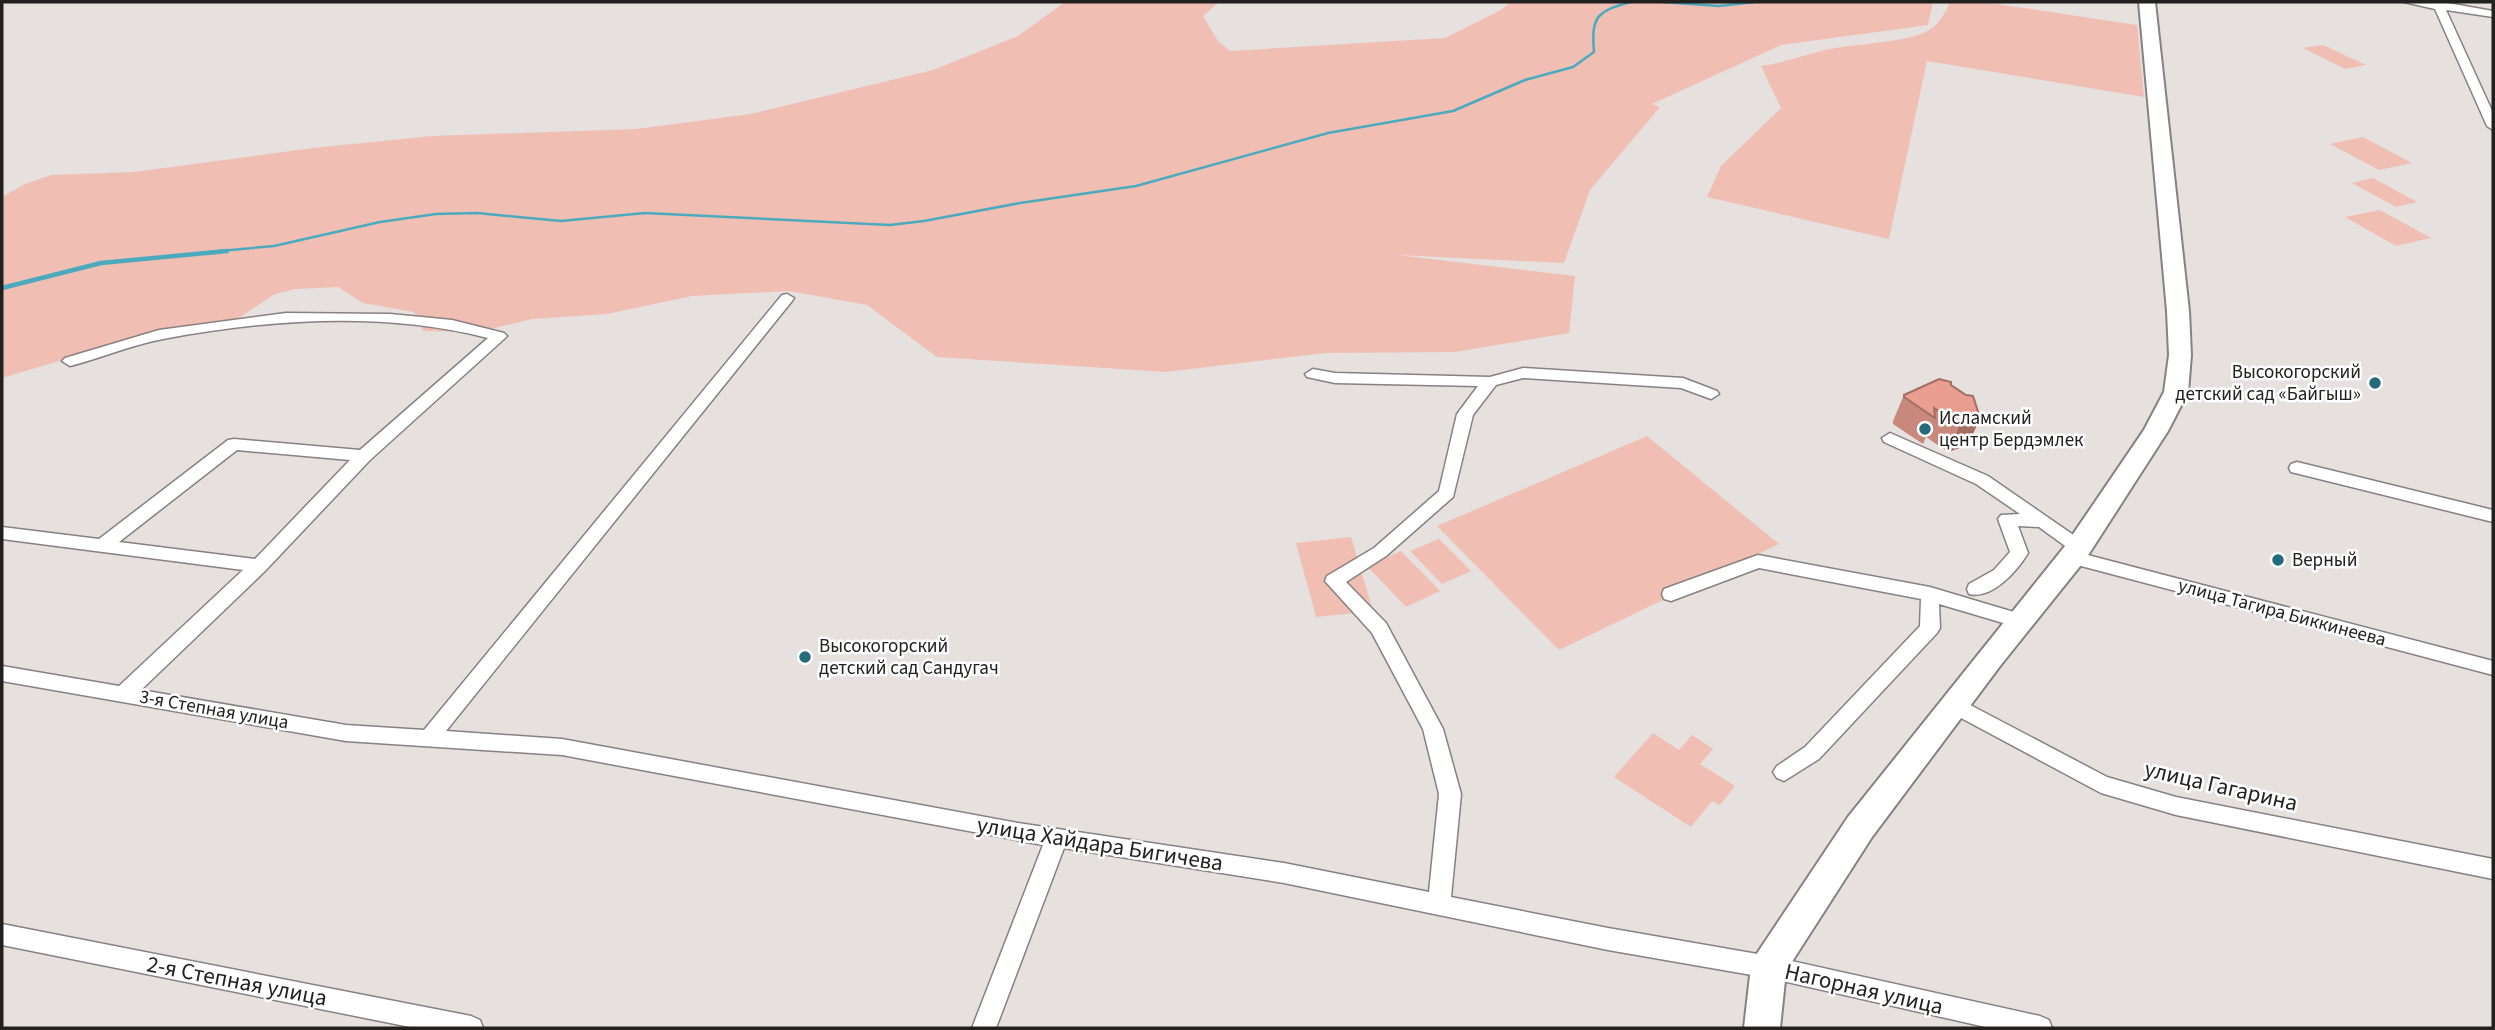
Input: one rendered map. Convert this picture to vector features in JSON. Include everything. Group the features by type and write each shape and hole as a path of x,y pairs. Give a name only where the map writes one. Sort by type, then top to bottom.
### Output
{"street":[{"path":"1762,1028 1769,967 1860,827 2076,552 2156,431 2176,392 2180,355 2147,2"},
{"path":"2409,2 2438,4 2493,14"},
{"path":"2438,4 2493,126"},
{"path":"428,739 787,298"},
{"path":"70,361 159,335 286,317 390,318 452,324 499,336 364,456 259,566 123,695"},
{"path":"1313,374 1335,378 1490,382 1523,373 1683,383 1712,394"},
{"path":"1439,905 1450,794 1433,729 1379,628 1334,581 1380,552 1447,493 1465,414 1490,382"},
{"name":"улица Тагира Биккинеева","path":"1890,438 1982,480 2043,522 2076,552 2493,668"},
{"path":"103,545 234,444 364,456"},
{"path":"2297,468 2493,516"},
{"path":"1976,589 2000,575 2019,553 2007,519 2043,522"},
{"path":"2,533 259,566"},
{"path":"1671,594 1758,561 1930,594 2020,621"},
{"path":"1784,772 1812,752 1930,628 1930,594"},
{"name":"3-я Степная улица","path":"2,674 346,733 428,739"},
{"name":"улица Гагарина","path":"1955,705 2101,785 2176,806 2493,869"},
{"name":"улица Хайдара Бигичева","path":"428,739 562,747 1057,838 1284,873 1608,939 1769,967"},
{"path":"984,1028 1057,838"},
{"name":"2-я Степная улица","path":"2,933 471,1028"},
{"name":"Нагорная улица","path":"1769,967 2040,1028"}],"shaded area":[{"path":"1065,2 1219,2 1203,16 1218,41 1230,51 1445,38 1501,10 1511,2 1933,2 1928,25 1781,45 1652,104 1660,107 1590,190 1564,263 1397,255 1575,276 1569,333 1455,352 1325,353 1166,372 937,357 867,305 789,291 692,296 607,314 532,319 478,332 423,331 414,312 363,303 338,287 295,289 275,294 237,319 199,329 177,326 2,378 2,197 25,184 52,175 134,172 313,148 432,136 636,129 751,114 933,70 1018,36"},
{"path":"1950,2 1983,2 2137,25 2144,97 1927,61 1889,239 1707,197 1721,166 1781,108 1761,66 1830,49 1898,40 1923,33 1937,23"},
{"path":"2323,45 2366,65 2345,69 2303,48"},
{"path":"2363,137 2412,163 2379,170 2330,144"},
{"path":"2373,178 2417,202 2396,207 2352,183"},
{"path":"2380,210 2431,238 2396,246 2345,217"},
{"path":"1647,436 1779,544 1559,650 1437,526"},
{"path":"1351,537 1373,611 1316,617 1296,543"},
{"path":"1439,539 1471,571 1442,584 1410,551"},
{"path":"1401,551 1440,591 1406,607 1367,566"},
{"path":"1653,733 1679,750 1692,735 1713,749 1700,764 1735,786 1720,805 1712,801 1691,827 1614,777"}],"building":[{"path":"1939,379 1951,382 1951,385 1966,395 1973,396 1980,418 1960,425 1934,408 1935,418 1904,397"}],"waterway":[{"path":"209,252 274,246 380,222 436,214 477,213 561,221 645,213 890,225 1136,186 1328,133 1453,111 1525,80 1573,67 1594,52 1594,30 1599,17 1610,9 1631,2"},
{"path":"1662,2 1719,6 1755,2"},
{"path":"2,288 101,263 227,251"}],"place":[{"name":"Высокогорский детский сад «Байгыш»","path":"2375,383"},
{"name":"Исламский центр Бердэмлек","path":"1925,429"},
{"name":"Верный","path":"2278,560"},
{"name":"Высокогорский детский сад Сандугач","path":"805,657"}]}
